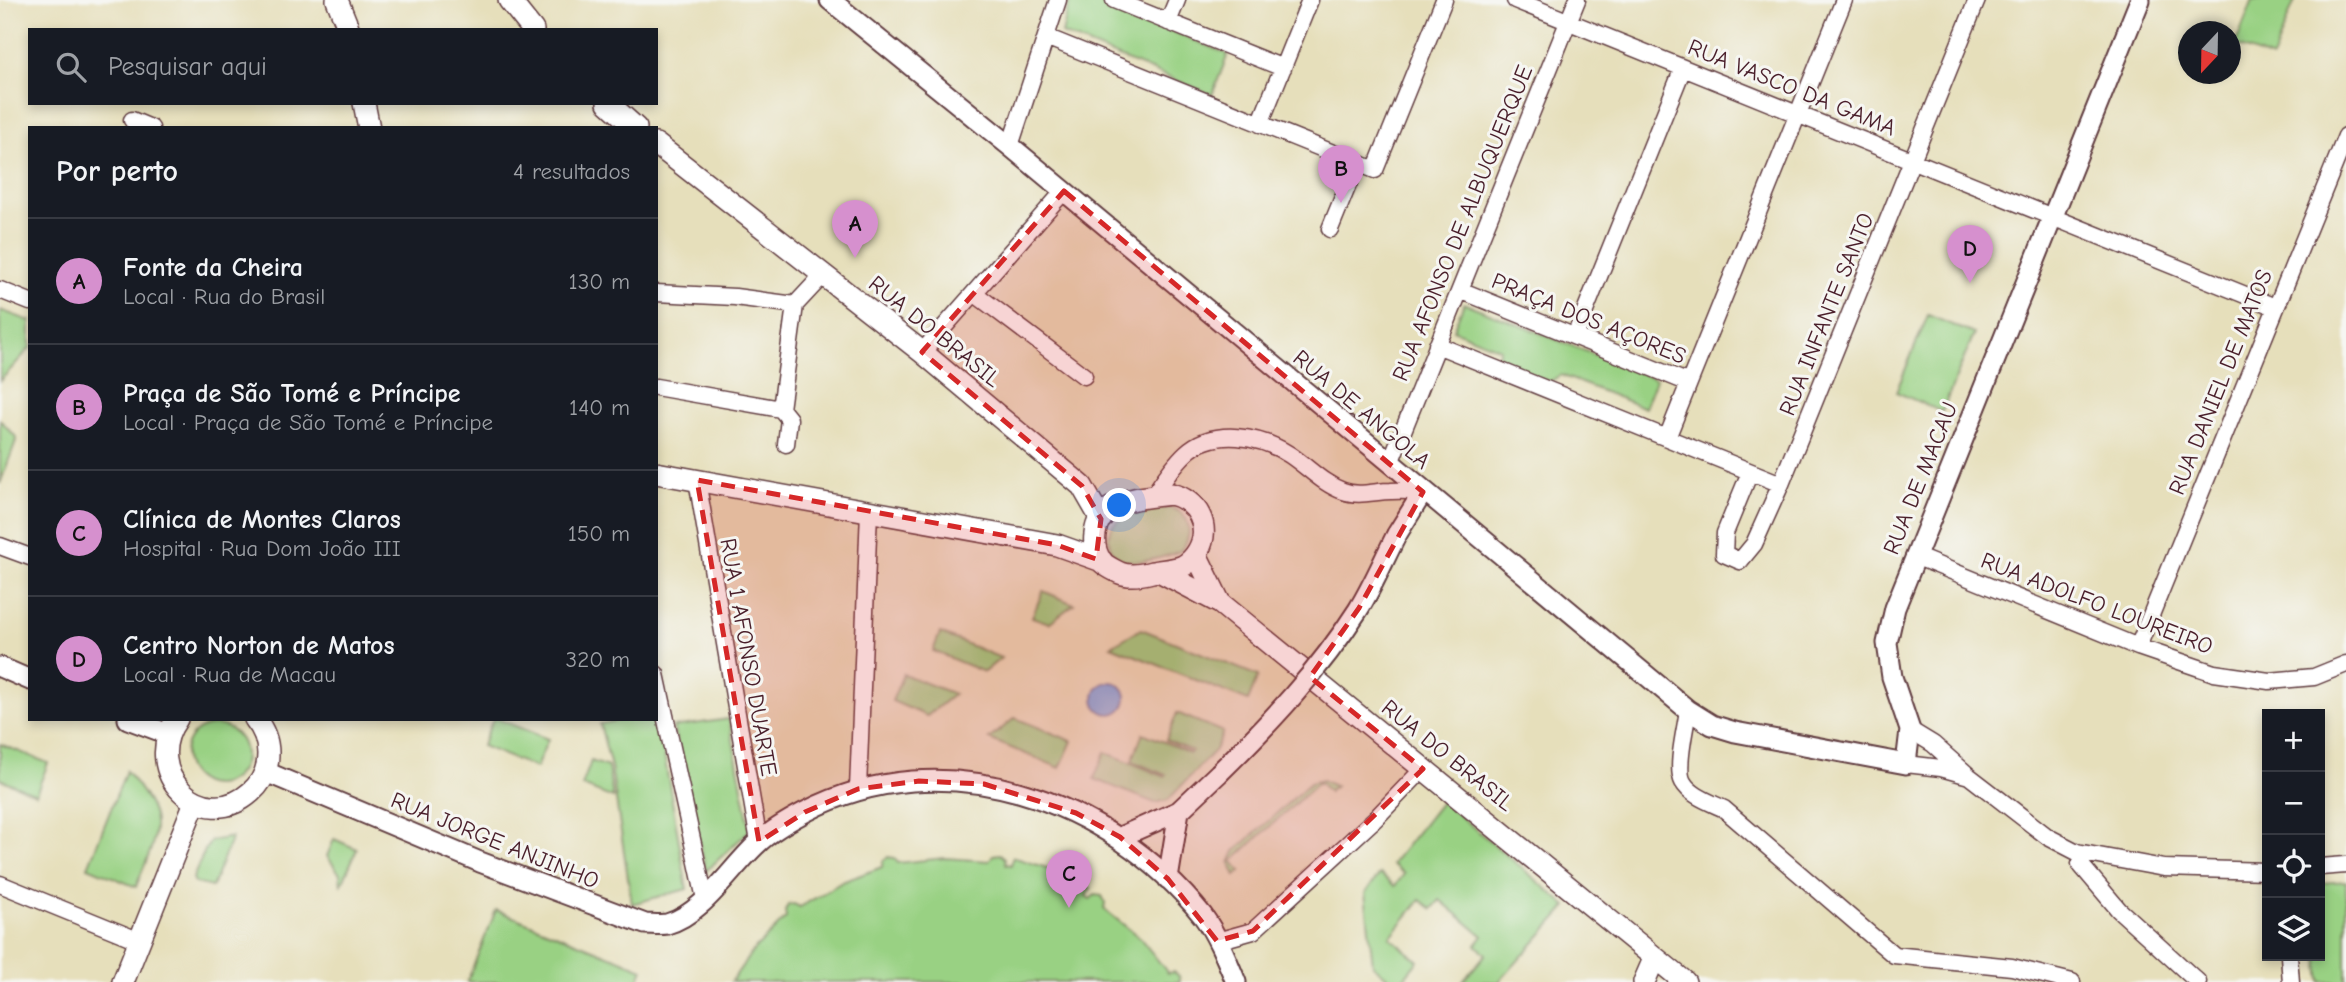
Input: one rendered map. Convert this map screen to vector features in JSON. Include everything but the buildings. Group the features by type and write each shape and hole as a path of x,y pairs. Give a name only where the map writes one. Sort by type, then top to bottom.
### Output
{"main road":[{"path":"337,0 348,28"},
{"path":"349,28 356,0"},
{"path":"509,0 531,28"},
{"path":"364,105 369,126"},
{"path":"610,105 634,126"},
{"name":"RUA DO BRASIL","path":"658,146 922,352 1082,486 1098,524 1096,548 1102,561"},
{"path":"658,473 1057,545 1102,561 1126,576 1185,565 1196,554 1204,526 1198,512 1184,497 1171,494 1153,496 1128,501 1108,509 1098,524 1057,545"},
{"name":"RUA DO BRASIL","path":"1196,554 1220,603 1685,982"},
{"path":"1159,571 1220,603"},
{"path":"172,727 164,748 165,764 171,779 181,792 195,802 212,806 229,805 244,798 257,787 265,772 267,741 257,721"},
{"path":"123,982 195,802"},
{"path":"1644,982 1654,959"}],"street":[{"name":"RUA DE ANGOLA","path":"830,0 851,8 1010,146 1688,710 1712,725 1735,732 1906,764"},
{"path":"1010,146 1058,0"},
{"path":"1114,0 1283,68"},
{"path":"1168,22 1177,0"},
{"path":"1260,124 1310,0"},
{"path":"1046,37 1375,170 1444,0"},
{"name":"RUA VASCO DA GAMA","path":"1515,0 2275,307"},
{"name":"RUA AFONSO DE ALBUQUERQUE","path":"1390,463 1577,0"},
{"path":"1689,383 1844,0"},
{"name":"RUA INFANTE SANTO","path":"1750,472 1725,533 1724,554 1741,561 1754,544 1782,484 1977,0"},
{"name":"RUA DE MACAU","path":"1906,764 1910,730 1892,677 1886,643 1895,608 2140,0"},
{"path":"1575,336 1683,68"},
{"path":"132,120 146,126"},
{"name":"RUA DANIEL DE MATOS","path":"2138,646 2346,136"},
{"path":"1330,229 1357,163"},
{"path":"922,352 1064,191"},
{"path":"781,409 795,305 823,275"},
{"path":"0,290 28,301"},
{"name":"PRAÇA DOS AÇORES","path":"1460,290 1689,383 1667,438"},
{"path":"658,293 735,297 795,305"},
{"path":"974,293 1084,376"},
{"path":"1437,345 1782,484"},
{"path":"658,387 781,409 789,419 786,444"},
{"path":"1120,838 1179,811 1262,731 1327,656 1359,608 1397,534 1423,492 1345,492 1330,485 1276,447 1256,439 1225,437 1197,445 1175,465 1153,496"},
{"name":"RUA 1 AFONSO DUARTE","path":"697,481 759,842"},
{"path":"858,789 869,511"},
{"path":"0,546 28,556"},
{"name":"RUA ADOLFO LOUREIRO","path":"1915,556 2138,646 2214,673 2269,681 2314,677 2346,664"},
{"path":"0,667 28,679"},
{"path":"658,683 705,899"},
{"path":"1688,710 1680,765 1682,781 1697,796 1724,809 1894,954 2012,967 2072,982"},
{"path":"139,721 172,727"},
{"path":"1910,730 1933,744 1969,776 2048,837 2077,852 2164,868 2262,871"},
{"path":"1906,764 1941,768 1969,776"},
{"path":"1217,942 1253,931 1376,818 1423,769"},
{"name":"RUA JORGE ANJINHO","path":"265,772 480,862 645,925 666,924 688,914 759,842 805,812 858,789 883,783 919,781 984,783 1018,791 1076,813 1120,838 1168,878 1204,918 1236,982"},
{"path":"1168,878 1179,811"},
{"path":"2080,864 2119,910 2198,982"},
{"path":"2325,867 2346,865"},
{"path":"0,884 140,941"},
{"path":"2289,961 2291,982"}],"highlighted area":[{"path":"1064,191 1423,492 1359,608 1310,677 1423,769 1253,931 1217,941 1168,879 1120,837 1076,813 984,784 919,781 858,789 805,812 759,842 697,480 1057,545 1096,559 1101,519 1082,486 922,352"}],"green space":[{"path":"1070,0 1096,0 1228,54 1212,95 1062,34"},
{"path":"2253,0 2295,0 2272,59 2241,47 2241,30"},
{"path":"1464,303 1656,379 1645,408 1561,375 1549,382 1496,361 1500,349 1453,330"},
{"path":"0,310 28,320 28,350 0,381"},
{"path":"1928,315 1974,334 1942,412 1896,392"},
{"path":"0,420 17,438 0,484"},
{"path":"1170,508 1183,515 1189,526 1187,539 1180,551 1150,560 1128,561 1119,558 1112,551 1109,536 1117,521 1135,513"},
{"path":"1043,591 1074,604 1049,623 1032,617"},
{"path":"1141,629 1258,676 1248,701 1111,646"},
{"path":"940,633 1001,658 984,672 933,651"},
{"path":"903,674 954,694 927,716 892,701"},
{"path":"1177,713 1223,732 1215,750 1168,800 1155,803 1094,779 1105,752 1165,777 1166,775 1132,761 1143,733 1190,753 1192,751 1166,740"},
{"path":"1015,718 1072,741 1060,768 989,739"},
{"path":"658,719 687,889 632,904 611,767 600,724 616,721 658,721"},
{"path":"729,719 750,830 706,871 673,727"},
{"path":"492,721 503,721 548,739 536,768 482,746"},
{"path":"215,725 236,734 245,755 236,776 215,785 194,776 185,755 194,734"},
{"path":"0,744 48,763 36,794 0,779"},
{"path":"591,761 608,767 613,798 582,786"},
{"path":"126,771 148,803 155,823 151,848 136,887 88,867"},
{"path":"1322,780 1335,786 1329,792 1319,782 1232,861 1241,871 1236,876 1230,863 1235,851 1310,783"},
{"path":"1442,801 1567,906 1499,982 1462,982 1486,954 1476,945 1483,936 1440,900 1432,909 1420,900 1390,937 1418,961 1401,982 1393,982 1373,965 1365,893 1380,874 1395,886 1404,874 1392,864"},
{"path":"232,837 212,887 195,883 193,878 211,841"},
{"path":"334,839 357,849 341,886 340,874 327,856"},
{"path":"1000,854 1005,858 1006,864 1011,865 1013,857 1053,870 1091,888 1086,896 1090,899 1095,895 1102,896 1104,909 1140,938 1168,973 1174,972 1179,976 1180,982 731,982 752,952 786,918 788,905 800,907 842,882 882,867 883,861 888,857 894,858 898,863 945,858 989,861 993,855"},
{"path":"2346,881 2346,982 2321,982 2319,961 2325,961 2325,883"},
{"path":"496,910 643,969 638,982 467,982"}],"water":[{"path":"1110,682 1121,687 1126,698 1121,709 1110,714 1099,709 1094,698 1099,687"}],"place":[{"name":"Praça de São Tomé e Príncipe","path":"1341,203"},
{"name":"Fonte da Cheira","path":"855,258"},
{"name":"Centro Norton de Matos","path":"1970,283"},
{"name":"Clínica de Montes Claros","path":"1069,908"}]}
